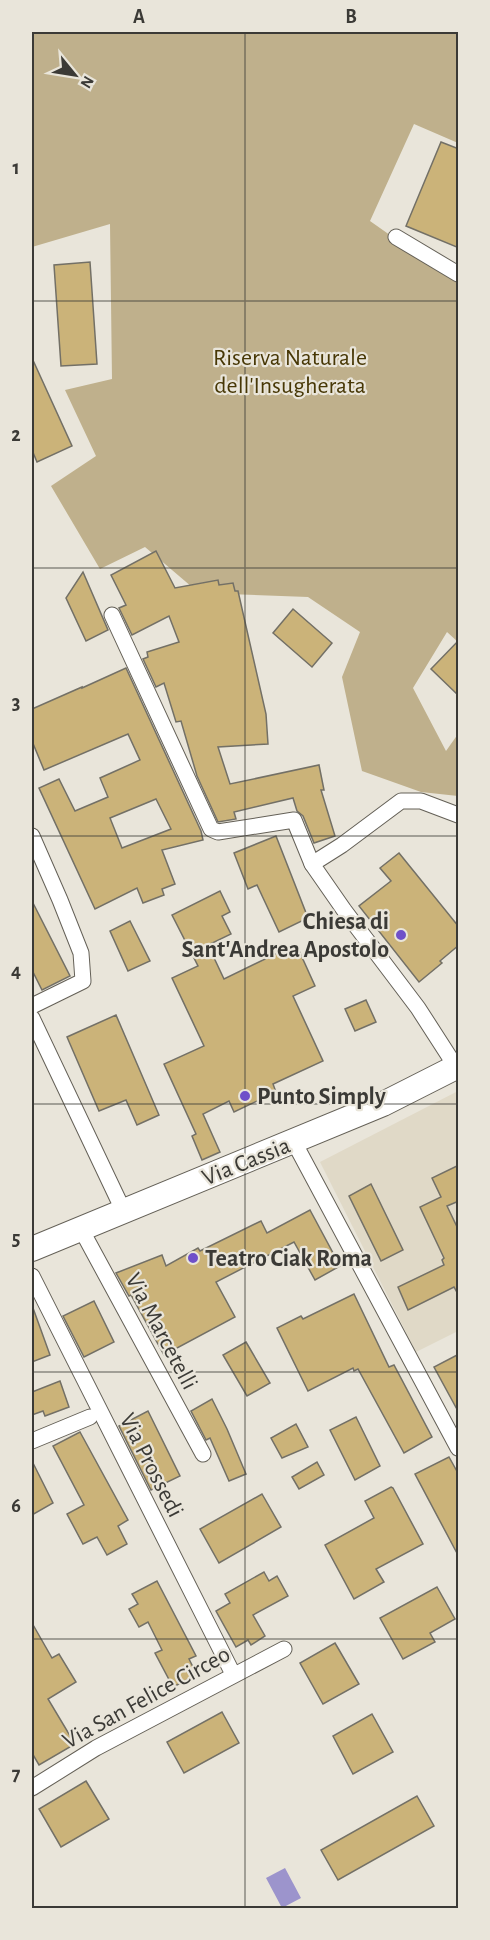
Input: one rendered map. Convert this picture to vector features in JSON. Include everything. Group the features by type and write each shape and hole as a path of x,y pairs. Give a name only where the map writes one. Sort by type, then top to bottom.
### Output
{"main road":[{"name":"Via Cassia","path":"32,1249 383,1104 457,1067"}],"street":[{"path":"396,237 459,274"},
{"path":"112,615 211,829 218,832 294,820 312,864 418,1008 457,1067"},
{"path":"312,864 342,845 401,801 421,801 459,815"},
{"path":"32,836 81,953 83,981 32,1006"},
{"path":"32,1018 124,1212"},
{"path":"294,1142 458,1446"},
{"name":"Via Marcetelli","path":"81,1229 203,1454"},
{"name":"Via Prossedi","path":"32,1276 234,1674"},
{"path":"32,1441 90,1417"},
{"name":"Via San Felice Circeo","path":"32,1788 96,1748 284,1649"}],"shaded area":[{"path":"458,1091 458,1331 416,1352 320,1162"},
{"path":"285,1868 301,1898 282,1908 266,1878"}],"green space":[{"name":"Riserva Naturale dell'Insugherata","path":"32,32 458,32 458,143 414,124 370,221 458,283 458,642 447,632 413,688 446,751 458,734 458,796 421,792 362,771 342,677 360,632 308,597 199,593 145,547 100,569 51,486 96,456 65,390 112,379 110,224 32,247"}],"building":[{"path":"441,142 459,149 459,248 406,226"},
{"path":"90,262 97,364 61,366 54,265"},
{"path":"32,358 72,446 37,462 32,450"},
{"path":"156,551 175,588 218,580 219,585 233,583 235,591 238,591 266,714 268,744 218,747 230,784 319,765 324,790 321,790 335,836 314,843 303,816 297,811 293,798 234,812 236,819 218,822 197,776 181,721 176,722 164,683 156,687 143,659 148,657 147,652 179,642 169,616 132,635 119,608 126,605 111,575"},
{"path":"83,572 108,630 86,641 66,598"},
{"path":"293,609 332,643 312,667 273,633"},
{"path":"459,640 459,696 431,669"},
{"path":"126,668 201,831 203,840 162,850 175,884 162,889 164,895 143,903 137,888 95,909 39,788 59,779 75,811 108,797 100,778 140,760 128,734 44,770 32,741 32,709","holes":["156,799 171,829 122,848 110,818"]},
{"path":"276,836 308,918 279,932 257,885 248,889 234,853"},
{"path":"399,853 459,927 459,945 419,982 359,906 391,881 380,868"},
{"path":"220,891 230,912 222,916 231,934 208,945 224,979 296,944 315,986 293,996 323,1061 273,1084 276,1092 234,1112 229,1101 203,1114 220,1152 202,1160 192,1136 196,1134 164,1064 204,1046 172,978 198,966 172,915"},
{"path":"32,901 70,976 42,990 32,970"},
{"path":"130,921 150,961 128,971 110,931"},
{"path":"366,1000 376,1022 355,1031 345,1009"},
{"path":"116,1015 159,1115 137,1125 126,1100 99,1111 67,1037"},
{"path":"459,1165 459,1201 447,1206 459,1231 459,1296 454,1287 408,1310 398,1287 444,1265 442,1260 444,1258 420,1207 441,1197 432,1178"},
{"path":"371,1184 403,1250 381,1261 349,1196"},
{"path":"310,1210 340,1266 315,1280 294,1242 216,1282 235,1317 164,1355 131,1295 129,1296 116,1273 162,1255 166,1266 198,1248 200,1251 261,1221 267,1233"},
{"path":"354,1294 389,1367 394,1365 432,1437 404,1453 358,1369 354,1371 353,1368 308,1391 277,1328 301,1316 303,1319"},
{"path":"94,1301 114,1342 84,1357 63,1316"},
{"path":"32,1308 50,1355 32,1362"},
{"path":"246,1342 270,1383 247,1396 223,1355"},
{"path":"459,1354 459,1413 434,1367"},
{"path":"60,1381 69,1407 45,1416 43,1411 32,1415 32,1392"},
{"path":"212,1399 246,1474 229,1481 210,1438 206,1440 191,1411"},
{"path":"148,1411 180,1476 151,1490 119,1426"},
{"path":"356,1417 380,1466 355,1480 330,1430"},
{"path":"296,1424 308,1447 282,1458 271,1438"},
{"path":"80,1432 128,1520 118,1526 127,1544 107,1555 97,1537 83,1544 67,1514 84,1505 53,1446"},
{"path":"449,1457 459,1475 459,1557 415,1474"},
{"path":"32,1461 53,1503 32,1515"},
{"path":"317,1462 324,1475 299,1489 292,1477"},
{"path":"391,1487 423,1544 376,1569 384,1582 354,1599 325,1545 374,1518 365,1501"},
{"path":"262,1494 281,1527 219,1563 200,1529"},
{"path":"264,1572 269,1581 277,1576 288,1596 253,1615 265,1636 251,1645 248,1640 236,1647 216,1611 230,1603 225,1594"},
{"path":"157,1581 196,1656 189,1659 197,1675 173,1687 155,1653 162,1650 148,1622 139,1627 129,1609 138,1604 132,1594"},
{"path":"437,1587 455,1619 430,1633 435,1642 403,1659 380,1618"},
{"path":"32,1623 52,1658 59,1654 76,1682 48,1699 75,1744 39,1765 32,1753"},
{"path":"335,1643 359,1684 323,1704 300,1663"},
{"path":"222,1712 239,1743 184,1773 167,1742"},
{"path":"372,1714 393,1752 353,1774 333,1736"},
{"path":"86,1781 109,1819 61,1847 39,1809"},
{"path":"417,1796 434,1826 338,1880 321,1850"}],"place":[{"name":"Chiesa di Sant'Andrea Apostolo","path":"401,935"},
{"name":"Punto Simply","path":"245,1096"},
{"name":"Teatro Ciak Roma","path":"193,1258"}]}
